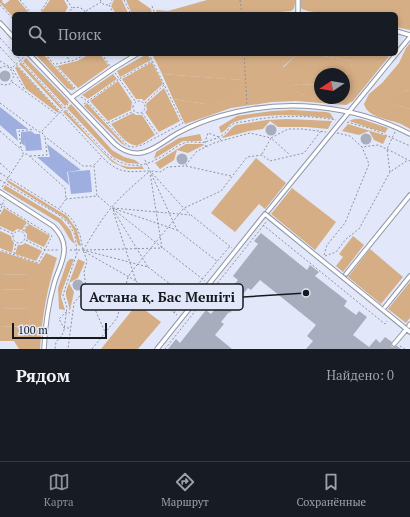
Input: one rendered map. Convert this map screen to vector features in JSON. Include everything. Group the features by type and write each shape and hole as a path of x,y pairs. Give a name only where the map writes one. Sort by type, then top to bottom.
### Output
{"lane":[{"path":"298,0 298,12"},
{"path":"0,23 12,36"},
{"path":"398,32 410,36 398,51"},
{"path":"28,56 115,144 124,151 135,154 148,150 197,124 218,116 248,110 291,106 308,106 350,112 374,118 410,134"},
{"path":"71,98 114,68 135,56"},
{"path":"268,212 394,56"},
{"path":"0,190 53,226 64,241 63,258 48,309 44,349"},
{"path":"346,274 410,195"},
{"path":"157,349 265,214 410,332"},
{"path":"385,307 410,276"},
{"path":"395,343 405,331"}],"path":[{"path":"20,0 30,12"},
{"path":"40,12 48,0"},
{"path":"67,0 72,8"},
{"path":"100,0 105,5 109,5 113,12"},
{"path":"109,5 112,0"},
{"path":"124,0 130,12"},
{"path":"240,0 242,12"},
{"path":"69,12 72,8 78,7 85,11 101,2"},
{"path":"0,5 12,18"},
{"path":"152,6 154,12"},
{"path":"0,38 12,51"},
{"path":"0,47 102,157 121,171 133,172 150,170 160,172 168,166 185,166 232,176"},
{"path":"0,68 12,68 26,56"},
{"path":"47,56 73,85 76,89 74,90"},
{"path":"67,56 71,61"},
{"path":"54,64 71,61 82,56"},
{"path":"103,56 110,66"},
{"path":"81,97 87,101 128,146 134,147 142,145 182,123 151,56"},
{"path":"244,56 248,110"},
{"path":"0,61 12,68 23,88 27,92"},
{"path":"82,106 119,79 152,61"},
{"path":"0,84 8,85 12,82 14,76 12,68"},
{"path":"114,73 136,102"},
{"path":"12,82 58,115"},
{"path":"142,112 145,107 144,103 164,85"},
{"path":"136,102 139,101 144,103"},
{"path":"134,110 133,105 136,102"},
{"path":"0,103 39,132 42,132 42,135 83,166 94,166"},
{"path":"42,132 70,103"},
{"path":"108,123 134,110"},
{"path":"134,110 138,113 142,112"},
{"path":"142,112 158,136"},
{"path":"21,149 18,131 35,129"},
{"path":"262,155 271,138 288,129 322,131 350,136 362,147 369,164 345,223 327,245 324,257 336,252 346,239 359,230 390,172 409,161"},
{"path":"0,131 21,149 24,154 27,154 65,188 66,199 60,209"},
{"path":"92,349 117,318 128,277 184,208 221,191 247,157 262,155 270,161 304,152 322,131"},
{"path":"390,172 388,149 395,132"},
{"path":"206,147 205,142 208,133 219,137 221,141"},
{"path":"185,166 197,150 221,141 250,133 271,138 291,156"},
{"path":"29,156 47,154 45,137"},
{"path":"362,147 378,145 409,161"},
{"path":"0,190 24,154"},
{"path":"97,196 94,166 102,157"},
{"path":"144,158 177,230"},
{"path":"0,163 11,173"},
{"path":"83,250 96,229 112,208 130,188 150,170"},
{"path":"150,170 190,215 226,243"},
{"path":"150,170 162,248"},
{"path":"0,173 60,209 69,216 77,227 87,262 84,272 86,288 105,333"},
{"path":"0,180 64,219 75,235 77,250 76,257 64,292 64,298 67,305 64,328 62,335 56,342 55,349"},
{"path":"66,199 97,196 198,276"},
{"path":"0,212 4,200"},
{"path":"0,204 52,236 38,263 0,250"},
{"path":"112,208 190,215"},
{"path":"112,208 177,230 217,262"},
{"path":"112,208 148,266 187,298"},
{"path":"112,208 136,281"},
{"path":"165,349 270,218"},
{"path":"22,232 29,222"},
{"path":"259,222 385,324 391,316"},
{"path":"0,228 13,235 13,239 16,243 14,254"},
{"path":"13,235 16,232 22,232"},
{"path":"22,232 25,234 25,240"},
{"path":"25,240 45,250 59,250"},
{"path":"16,243 22,243 25,240"},
{"path":"174,313 230,246"},
{"path":"70,250 162,248"},
{"path":"83,250 148,266"},
{"path":"83,250 136,281 171,310"},
{"path":"68,349 74,302 86,288"},
{"path":"66,312 72,313"},
{"path":"64,328 59,319 66,312"},
{"path":"64,328 70,329"},
{"path":"395,343 405,349"}],"shaded area":[{"path":"0,0 2,0 5,4 10,0 18,0 28,12 12,12 12,16 0,3"},
{"path":"50,0 64,0 68,7 65,12 41,12"},
{"path":"114,0 122,0 128,12 115,12 111,6"},
{"path":"126,0 138,0 151,9 152,12 131,12"},
{"path":"207,0 295,0 294,8 291,11 280,12 156,12 156,10 168,11"},
{"path":"301,0 410,0 410,30 398,27 398,12 316,12 306,11 301,8"},
{"path":"410,43 410,90 404,91 389,103 410,109 410,129 400,123 373,115 364,104 369,94 382,83 399,63"},
{"path":"37,56 45,56 75,89 71,90 67,88"},
{"path":"86,56 102,56 109,66 78,88 57,66 77,61"},
{"path":"143,56 148,56 151,60 120,77 117,71"},
{"path":"153,56 295,56 283,67 314,70 314,85 298,84 289,87 304,95 314,95 314,102 296,101 272,102 231,108 185,124 173,99 205,104 241,80 162,74"},
{"path":"295,56 324,56 352,61 351,74 350,68 314,68 314,71 283,68"},
{"path":"324,56 389,56 350,103 350,74 352,61"},
{"path":"26,58 69,102 65,106 23,61"},
{"path":"21,62 63,108 61,109 19,64"},
{"path":"152,62 163,84 144,101 142,99 136,99 122,79"},
{"path":"17,66 59,111 58,113 26,89 15,68"},
{"path":"113,74 117,79 88,99 82,95"},
{"path":"162,74 242,80 226,97 205,104 173,99"},
{"path":"118,81 132,102 131,110 108,121 90,101"},
{"path":"298,84 314,85 314,95 304,95 288,87"},
{"path":"164,88 180,121 159,132 145,112 147,110 146,104"},
{"path":"410,90 410,109 388,103 403,91"},
{"path":"87,103 127,147 121,143 84,106"},
{"path":"71,104 112,150 124,157 135,160 140,164 127,163 113,157 67,108"},
{"path":"65,110 99,148 114,161 125,166 142,166 144,169 127,169 112,162 63,112"},
{"path":"292,110 326,112 330,113 334,119 311,116 268,116 255,117 232,123 221,133 219,127 237,116"},
{"path":"133,113 136,115 142,115 155,135 138,145 130,144 126,141 111,124"},
{"path":"287,119 332,121 328,129 278,127 270,121 263,129 222,137 236,125 267,120"},
{"path":"361,119 388,128 385,133 349,121"},
{"path":"348,124 387,136 383,144 374,140 369,131 359,135 342,131"},
{"path":"200,134 202,141 183,141 154,159 156,152 179,138"},
{"path":"184,145 204,145 188,153 177,150 174,160 160,169 155,163"},
{"path":"256,158 286,183 265,209 259,204 235,232 211,213"},
{"path":"8,180 67,216 77,230 81,246 78,245 71,225 63,217 7,182"},
{"path":"5,185 61,219 71,231 75,244 58,222 3,189"},
{"path":"292,188 336,222 315,250 271,214"},
{"path":"4,208 27,222 22,230 17,229 13,232 0,226 0,215"},
{"path":"29,224 50,236 44,247 27,239 27,234 24,231"},
{"path":"0,231 11,236 14,243 12,253 0,248"},
{"path":"353,236 364,245 343,272 336,266 343,257 339,254"},
{"path":"25,243 42,251 36,261 15,254 18,245"},
{"path":"370,249 403,277 381,304 348,277"},
{"path":"0,251 39,264 46,253 57,258 50,280 42,326 40,349 19,349 14,341 0,341 0,326 29,327 30,309 0,308 0,289 28,290 30,275 0,274"},
{"path":"70,259 74,259 61,297 65,310 59,309 58,288 67,262"},
{"path":"78,259 85,262 78,278 69,283"},
{"path":"0,274 30,275 29,290 0,289"},
{"path":"410,282 410,318 406,323 388,309"},
{"path":"69,283 74,292 70,310 66,294"},
{"path":"137,304 161,322 138,349 101,349"},
{"path":"0,308 31,309 29,327 0,326"}],"water":[{"path":"0,107 28,129 16,129 18,141 0,125"},
{"path":"31,131 35,134 40,134 42,150 26,151 24,138 25,146 21,143 21,132"},
{"path":"47,144 81,170 67,172 69,185 37,157 50,157"},
{"path":"90,170 92,192 71,194 68,172"}],"building":[{"path":"5,70 9,72 11,76 9,80 5,82 1,80 -1,76 1,72"},
{"path":"271,124 275,126 277,130 275,134 271,136 267,134 265,130 267,126"},
{"path":"366,133 370,135 372,139 370,143 366,145 362,143 360,139 362,135"},
{"path":"182,153 186,155 188,159 186,163 182,165 178,163 176,159 178,155"},
{"path":"261,233 307,270 310,265 319,272 315,276 347,301 344,306 356,315 359,311 367,317 353,335 369,347 376,339 380,343 385,337 392,342 392,347 397,346 401,349 306,349 313,341 307,336 316,325 260,280 251,290 248,288 230,313 229,312 221,322 224,324 215,335 232,349 168,349 176,339 180,343 206,310 211,314 219,304 216,302 227,288 230,290 238,280 233,276 258,244 254,241"},
{"path":"78,279 82,281 84,285 82,289 78,291 74,289 72,285 74,281"}],"place":[{"name":"Астана қ. Бас Мешіті","path":"306,293"}]}
